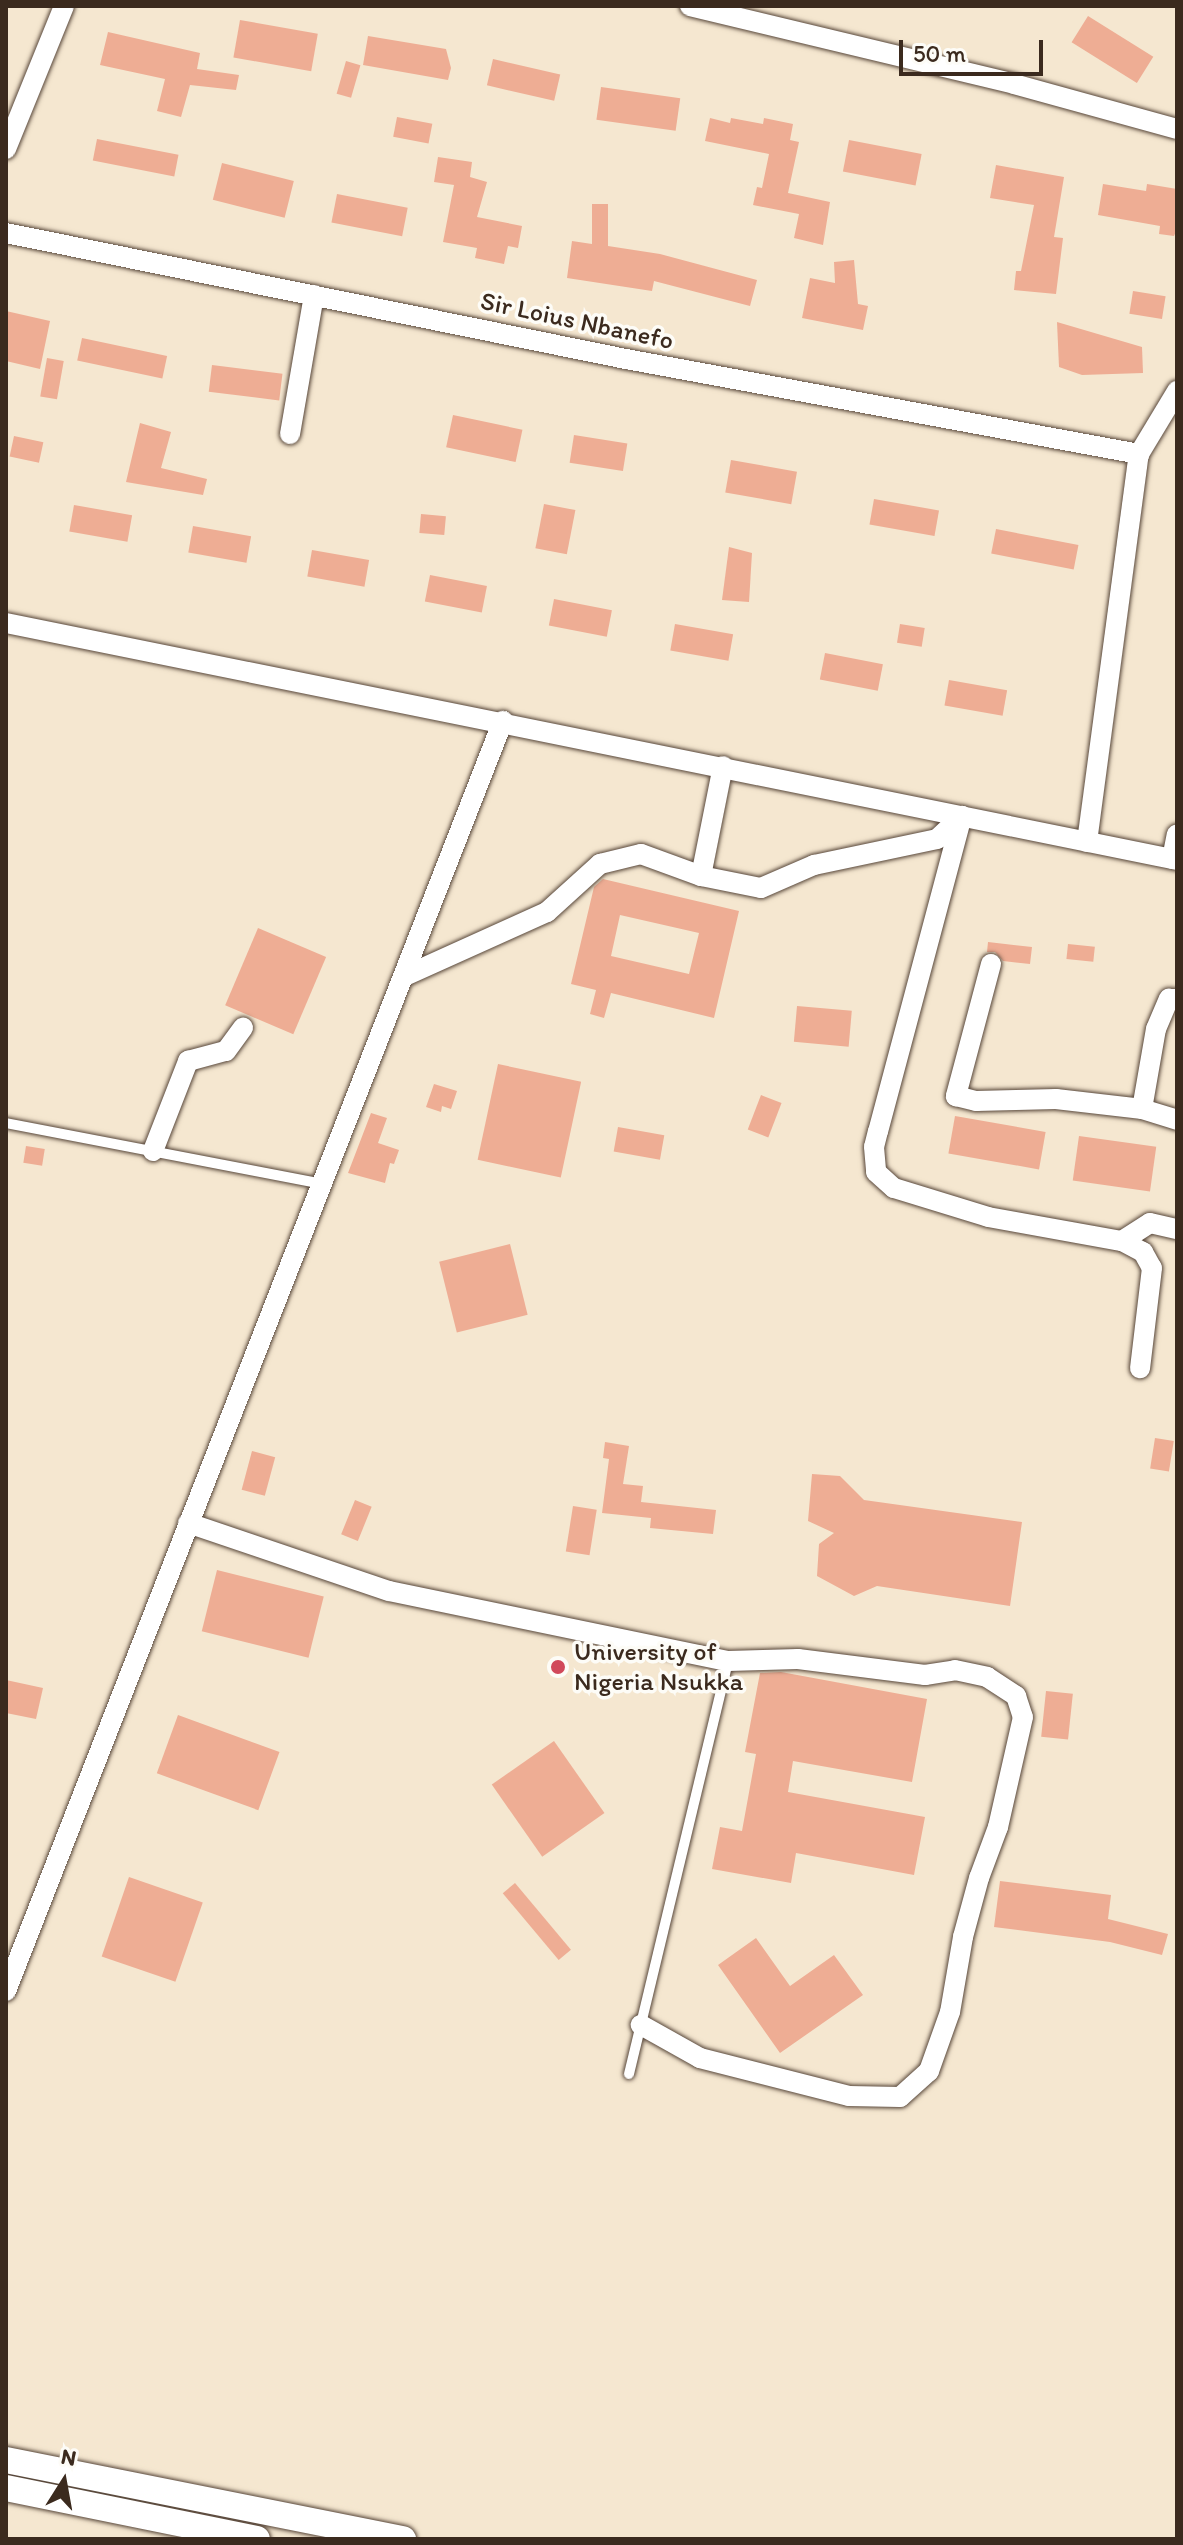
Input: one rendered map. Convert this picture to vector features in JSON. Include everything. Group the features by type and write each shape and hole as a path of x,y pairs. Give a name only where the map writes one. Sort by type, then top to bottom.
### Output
{"street":[{"path":"690,6 1014,84 1177,129"},
{"path":"6,149 57,7"},
{"name":"Sir Loius Nbanefo","path":"6,233 626,359 1139,454"},
{"path":"290,434 314,295"},
{"path":"1087,842 1139,454 1177,391"},
{"path":"6,623 503,721 1174,860 1177,834"},
{"path":"6,1991 503,721"},
{"path":"701,876 723,766"},
{"path":"405,976 547,912 600,864 641,854 701,876 761,888 814,865 937,839 962,816"},
{"path":"962,816 874,1147 876,1172 894,1188 988,1217 1122,1241 1143,1252 1152,1268 1140,1368"},
{"path":"991,964 956,1096 976,1101 1056,1099 1142,1109 1177,1120"},
{"path":"1142,1109 1156,1029 1169,999 1177,999"},
{"path":"153,1151 188,1061 226,1051 243,1028"},
{"path":"1122,1241 1150,1223 1177,1229"},
{"path":"188,1523 389,1591 728,1661 798,1659 925,1675 955,1670 987,1677 1016,1696 1023,1717 998,1827 979,1878 963,1937 945,2027 929,2071 900,2097 849,2096 700,2058 641,2025"},
{"path":"6,2460 403,2539"},
{"path":"6,2488 257,2539"}],"lane":[{"path":"6,1123 323,1184"},
{"path":"629,2074 728,1661"}],"building":[{"path":"1088,16 1153,57 1137,83 1072,42"},
{"path":"240,20 318,34 311,71 233,57"},
{"path":"108,32 200,53 197,69 239,75 236,90 190,85 181,117 157,111 165,79 100,65"},
{"path":"368,36 446,49 451,68 448,80 363,65"},
{"path":"493,59 560,75 554,101 487,85"},
{"path":"346,61 360,65 351,98 337,94"},
{"path":"601,87 680,98 676,131 596,120"},
{"path":"397,117 432,124 429,144 393,137"},
{"path":"710,118 730,123 731,118 763,124 764,118 793,124 790,140 799,142 788,193 830,202 823,245 794,238 799,214 753,205 757,187 762,188 769,154 705,141"},
{"path":"97,139 178,155 174,176 93,161"},
{"path":"849,140 922,154 916,186 843,171"},
{"path":"438,157 472,162 470,177 487,182 477,217 522,226 518,248 508,246 504,264 475,258 477,248 443,242 454,185 434,182"},
{"path":"222,163 294,181 285,218 213,200"},
{"path":"996,165 1064,177 1054,237 1063,238 1056,294 1014,290 1016,271 1021,271 1034,205 990,198"},
{"path":"1103,184 1146,191 1147,184 1177,189 1177,229 1174,236 1159,234 1160,226 1098,215"},
{"path":"337,194 408,208 402,236 331,222"},
{"path":"592,204 608,204 608,246 660,254 757,280 750,306 654,281 652,291 567,278 572,241 592,244"},
{"path":"854,260 858,304 868,306 863,330 802,318 810,278 835,283 834,262"},
{"path":"1133,291 1166,296 1162,319 1129,314"},
{"path":"6,311 50,321 40,369 6,361"},
{"path":"1057,322 1142,347 1143,373 1082,375 1059,367"},
{"path":"82,338 167,356 162,379 77,360"},
{"path":"47,358 64,361 57,399 40,396"},
{"path":"212,365 282,374 279,400 209,392"},
{"path":"453,415 522,430 516,462 446,447"},
{"path":"140,423 171,432 161,468 207,479 203,495 126,482"},
{"path":"574,435 627,443 623,471 570,463"},
{"path":"14,436 43,442 39,463 10,457"},
{"path":"731,460 797,472 791,504 725,492"},
{"path":"874,499 939,510 934,536 869,525"},
{"path":"544,504 575,510 567,554 535,548"},
{"path":"74,505 132,515 127,542 69,532"},
{"path":"421,514 446,516 444,535 419,533"},
{"path":"193,526 251,536 246,563 188,553"},
{"path":"996,529 1078,545 1074,570 991,554"},
{"path":"729,547 752,553 749,602 722,600"},
{"path":"312,550 369,560 364,587 307,577"},
{"path":"430,575 487,586 482,613 425,602"},
{"path":"554,599 612,610 607,637 549,626"},
{"path":"675,624 733,634 728,661 670,651"},
{"path":"900,624 925,628 922,647 897,643"},
{"path":"825,653 883,664 878,691 820,680"},
{"path":"949,680 1007,690 1003,716 944,706"},
{"path":"603,879 739,911 714,1018 611,993 604,1018 590,1014 596,990 571,984 594,887","holes":["620,915 699,933 689,974 611,956"]},
{"path":"258,928 326,957 293,1034 225,1005"},
{"path":"988,942 1032,947 1030,964 1003,961 995,952 987,952"},
{"path":"1068,944 1095,947 1093,962 1066,959"},
{"path":"797,1006 852,1011 849,1047 794,1042"},
{"path":"498,1064 581,1082 561,1178 478,1160"},
{"path":"434,1084 457,1091 451,1109 442,1106 441,1112 426,1107"},
{"path":"761,1095 782,1103 768,1137 748,1130"},
{"path":"371,1113 387,1118 378,1143 399,1150 394,1164 390,1163 385,1183 348,1173"},
{"path":"955,1116 1046,1132 1039,1169 948,1153"},
{"path":"618,1127 664,1135 660,1160 614,1152"},
{"path":"1079,1136 1156,1147 1150,1191 1073,1181"},
{"path":"26,1146 45,1149 42,1166 23,1163"},
{"path":"510,1244 528,1315 457,1332 439,1262"},
{"path":"1155,1438 1174,1441 1169,1472 1150,1469"},
{"path":"605,1442 629,1446 623,1484 643,1486 641,1502 716,1510 713,1534 650,1528 651,1518 602,1513 609,1459 603,1458"},
{"path":"252,1451 275,1457 265,1496 242,1490"},
{"path":"812,1474 840,1476 864,1500 1022,1522 1010,1606 877,1586 854,1596 817,1576 819,1544 834,1533 808,1521"},
{"path":"355,1500 372,1507 358,1541 341,1534"},
{"path":"573,1506 597,1510 590,1555 566,1551"},
{"path":"217,1570 324,1597 308,1658 202,1631"},
{"path":"781,1672 927,1699 912,1782 793,1761 788,1792 925,1817 914,1875 796,1853 791,1883 712,1869 720,1827 742,1831 756,1754 745,1752 760,1673"},
{"path":"6,1680 43,1688 36,1719 6,1713"},
{"path":"1046,1691 1073,1694 1068,1740 1041,1737"},
{"path":"178,1715 279,1752 258,1810 157,1773"},
{"path":"554,1741 604,1813 542,1857 492,1785"},
{"path":"129,1877 203,1902 175,1982 102,1956"},
{"path":"1000,1881 1111,1895 1108,1919 1168,1934 1162,1955 1110,1942 994,1927"},
{"path":"515,1883 571,1950 559,1960 503,1893"},
{"path":"756,1938 790,1986 834,1955 863,1995 780,2053 718,1965"}],"place":[{"name":"University of Nigeria Nsukka","path":"558,1667"}]}
